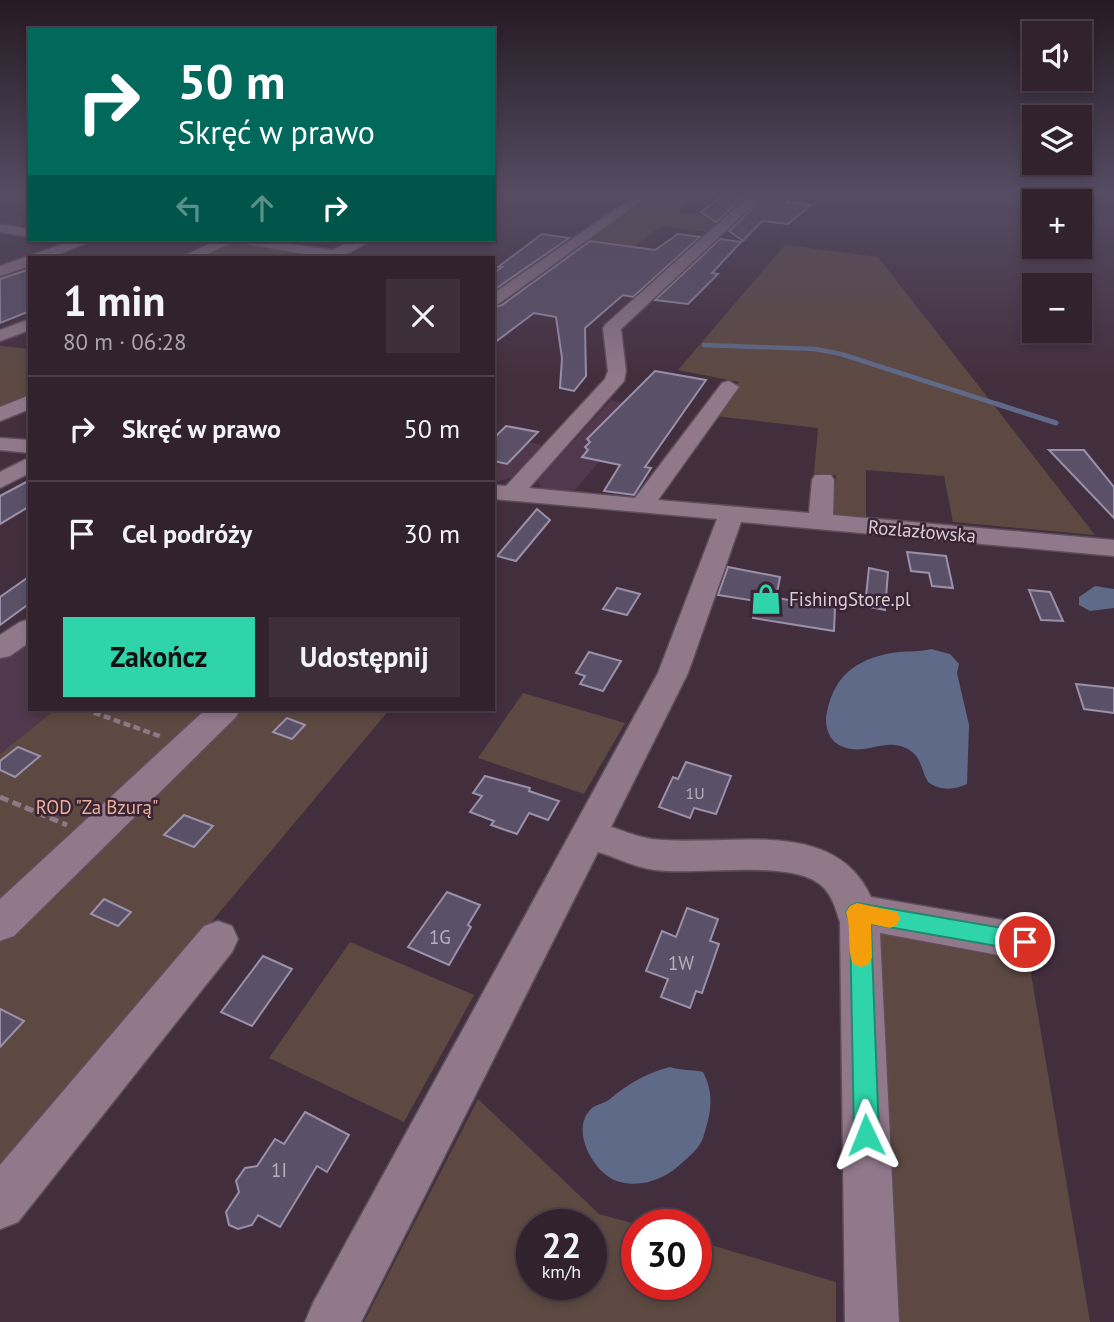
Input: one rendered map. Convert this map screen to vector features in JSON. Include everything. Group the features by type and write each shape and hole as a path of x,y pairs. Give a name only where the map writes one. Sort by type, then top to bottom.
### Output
{"street":[{"path":"495,299 556,256"},
{"path":"503,493 614,381 617,371 612,328 691,256"},
{"path":"0,271 28,262"},
{"path":"0,338 28,325"},
{"path":"0,338 28,344"},
{"path":"641,506 729,387"},
{"path":"0,415 28,402"},
{"path":"0,444 28,447"},
{"path":"0,481 28,465"},
{"path":"820,522 823,480"},
{"name":"Rozlazłowska","path":"503,493 1114,548"},
{"path":"332,1322 673,673 731,514"},
{"path":"0,649 28,629"},
{"path":"0,924 223,711"},
{"path":"588,834 650,854 728,857 784,855 812,861 836,876 851,896 861,936 872,1322"},
{"path":"857,912 1025,942"},
{"path":"0,1204 218,939"}],"path":[{"path":"90,711 187,746"},
{"path":"0,797 93,835"}],"shaded area":[{"path":"611,400 636,406 611,448 574,491 541,488 538,480"},
{"path":"495,434 542,445 511,478 495,482"},
{"path":"28,639 28,711 54,711 0,754 0,659"}],"green space":[{"path":"203,256 316,256 316,256"},
{"path":"776,256 878,257 1095,535 953,522 944,476 866,470 866,519 833,516 836,475 814,473 818,428 716,416 739,382 678,370"},
{"path":"0,346 28,349 28,395 0,408"},
{"path":"523,693 625,723 584,794 478,758"},
{"name":"ROD \"Za Bzurą\"","path":"54,711 388,711 0,1174 0,754"},
{"path":"879,934 1029,962 1090,1322 896,1322"},
{"path":"350,942 474,995 404,1122 269,1058"},
{"path":"478,1099 594,1209 516,1209 516,1300 607,1300 607,1216 621,1220 621,1300 712,1300 712,1245 836,1282 836,1322 364,1322"}],"water":[{"path":"1095,586 1114,589 1114,608 1090,611 1079,605 1079,597"},
{"path":"931,649 950,654 959,664 957,673 969,725 967,784 952,788 937,787 928,782 918,759 906,748 889,745 865,749 848,748 835,742 827,726 826,717 836,686 852,669 885,654"},
{"path":"670,1067 703,1072 707,1080 711,1104 702,1141 677,1168 662,1177 637,1184 611,1178 594,1162 588,1151 584,1140 585,1118 593,1107 608,1101 631,1084 653,1072"}],"building":[{"path":"513,256 543,256 495,289 495,272 502,267 498,267"},
{"path":"570,256 679,256 633,297 623,295 585,328 586,376 574,391 560,388 562,358 556,317 534,313 495,342 495,307 502,305"},
{"path":"702,256 728,256 712,273 718,274 688,304 655,300"},
{"path":"28,270 28,312 0,323 0,279"},
{"path":"655,371 706,380 645,467 651,468 634,495 604,491 620,465 582,457 588,450 585,447 590,442 587,439"},
{"path":"506,426 538,432 507,464 495,461 495,437"},
{"path":"1049,450 1084,450 1114,487 1114,518"},
{"path":"28,481 28,507 0,524 0,496"},
{"path":"537,509 550,520 516,561 497,556"},
{"path":"907,552 946,556 953,588 932,586 929,573 911,571"},
{"name":"FishingStore.pl","path":"728,567 780,577 776,598 835,607 834,631 753,618 756,601 718,595"},
{"path":"869,568 888,572 885,610 865,606"},
{"path":"28,577 28,604 0,625 0,597"},
{"path":"617,588 640,594 627,615 603,609"},
{"path":"1029,590 1050,592 1063,621 1041,620"},
{"path":"589,652 621,661 603,691 580,684 585,676 576,673"},
{"path":"1076,684 1114,688 1114,713 1084,709"},
{"path":"287,718 305,725 292,739 273,732"},
{"path":"18,747 40,756 15,777 0,770 0,761"},
{"path":"686,762 731,776 716,814 694,808 690,818 659,807 673,777 678,779"},
{"path":"485,776 530,788 529,791 559,801 548,820 529,813 517,834 491,825 494,821 470,812 482,796 473,793"},
{"path":"184,815 213,826 194,847 164,835"},
{"path":"447,892 480,905 468,925 471,927 449,965 408,947"},
{"path":"104,899 131,912 118,926 91,914"},
{"path":"687,908 718,919 710,941 719,944 702,993 696,991 690,1008 661,997 668,979 646,971 662,931 676,937"},
{"path":"263,956 292,969 252,1026 221,1012"},
{"path":"0,1009 24,1021 0,1047"},
{"path":"305,1112 349,1135 327,1172 317,1166 280,1227 258,1215 252,1225 238,1229 229,1225 226,1212 239,1192 236,1181 245,1168 257,1166 275,1139 284,1144"}],"waterway":[{"path":"704,345 815,349 841,354 1003,406"},
{"path":"997,404 1056,423"}],"slow traffic":[{"path":"861,957 860,922 857,912 890,918"}],"place":[{"name":"FishingStore.pl","path":"766,599"}],"route":[{"path":"866,1135 860,922 857,912 1025,942"}]}
